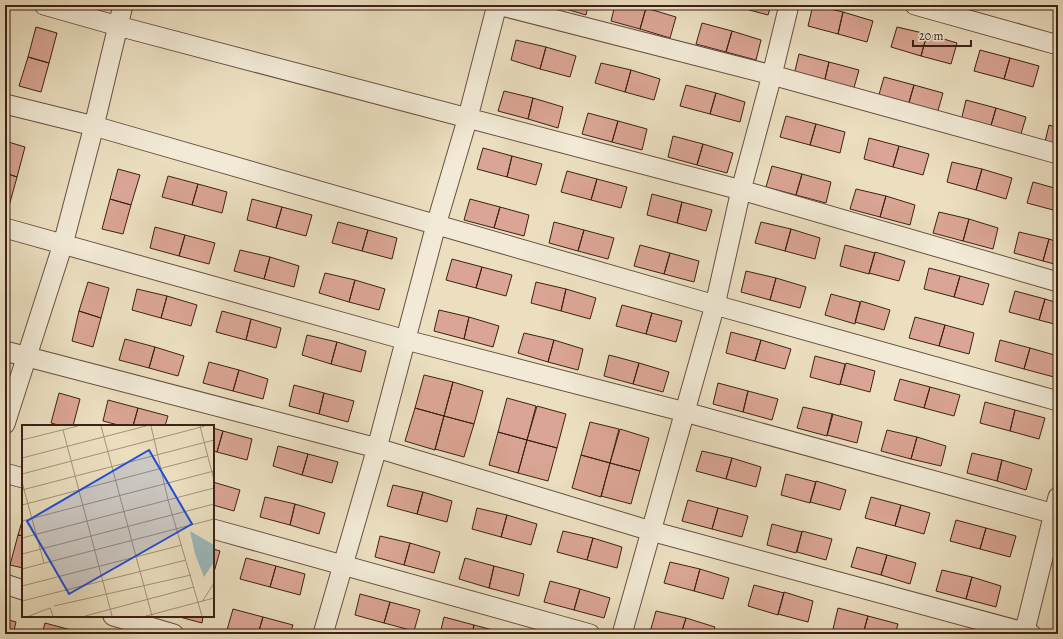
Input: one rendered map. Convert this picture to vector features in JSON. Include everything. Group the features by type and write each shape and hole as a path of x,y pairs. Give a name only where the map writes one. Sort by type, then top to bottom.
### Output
{"street":[{"path":"44,5 118,26 741,190 1058,282"},
{"path":"5,424 63,244 94,126 123,5"},
{"path":"322,634 377,448 436,225 468,117 498,5 772,75 1058,154"},
{"path":"622,634 715,305 741,190 789,5"},
{"path":"915,5 1058,45"},
{"path":"5,104 94,126 715,305 1058,401"},
{"path":"5,228 406,340 1056,508 1026,633 651,531 377,448 5,351"},
{"path":"5,473 22,478"},
{"path":"214,530 590,634"},
{"path":"5,584 22,590"},
{"path":"116,617 174,634"}],"building":[{"path":"588,5 586,15 556,6"},
{"path":"615,5 633,5 646,8 640,29 611,21"},
{"path":"739,5 771,5 768,15 738,7"},
{"path":"813,5 843,12 838,34 808,26"},
{"path":"646,8 676,17 670,38 640,29"},
{"path":"843,12 873,21 867,42 838,34"},
{"path":"702,23 732,31 726,52 696,44"},
{"path":"36,27 57,33 49,63 28,57"},
{"path":"897,27 927,34 921,56 891,47"},
{"path":"732,31 761,40 756,60 726,52"},
{"path":"927,34 957,43 951,64 921,56"},
{"path":"516,40 546,47 540,69 511,60"},
{"path":"546,47 576,56 570,77 540,69"},
{"path":"980,50 1010,58 1004,79 974,71"},
{"path":"799,54 829,62 824,83 794,75"},
{"path":"28,57 49,63 41,92 19,86"},
{"path":"1010,58 1039,66 1033,87 1004,79"},
{"path":"829,62 859,70 853,91 824,83"},
{"path":"601,63 631,70 625,92 595,83"},
{"path":"631,70 660,79 654,100 625,92"},
{"path":"884,77 914,85 908,106 878,98"},
{"path":"686,85 716,93 710,114 680,106"},
{"path":"914,85 943,93 937,114 908,106"},
{"path":"504,91 533,98 528,119 498,111"},
{"path":"716,93 745,102 740,122 710,114"},
{"path":"533,98 563,107 558,128 528,119"},
{"path":"966,100 996,108 990,129 961,121"},
{"path":"996,108 1026,117 1020,137 990,129"},
{"path":"588,113 618,121 612,142 582,134"},
{"path":"786,116 816,124 810,145 780,137"},
{"path":"618,121 647,129 642,150 612,142"},
{"path":"816,124 845,132 840,153 810,145"},
{"path":"1049,125 1058,128 1058,150 1044,146"},
{"path":"673,136 703,144 697,165 668,157"},
{"path":"869,138 899,146 893,167 864,159"},
{"path":"5,141 25,147 17,177 5,173"},
{"path":"703,144 733,153 727,173 697,165"},
{"path":"899,146 929,154 923,175 893,167"},
{"path":"483,148 512,156 507,177 477,169"},
{"path":"512,156 542,164 536,185 507,177"},
{"path":"952,162 982,169 976,190 947,182"},
{"path":"772,166 802,174 796,195 766,187"},
{"path":"118,169 140,175 131,205 110,199"},
{"path":"982,169 1012,178 1006,199 976,190"},
{"path":"567,171 597,179 591,200 561,192"},
{"path":"5,173 17,177 9,206 5,205"},
{"path":"802,174 831,182 826,203 796,195"},
{"path":"168,176 198,184 192,205 162,197"},
{"path":"597,179 627,187 621,208 591,200"},
{"path":"1033,182 1058,189 1057,211 1027,203"},
{"path":"198,184 227,192 222,213 192,205"},
{"path":"856,189 886,196 880,217 850,209"},
{"path":"652,194 682,202 677,223 647,215"},
{"path":"886,196 915,205 910,225 880,217"},
{"path":"110,199 131,205 123,234 102,229"},
{"path":"252,199 282,207 276,228 247,220"},
{"path":"470,199 500,207 494,228 464,220"},
{"path":"682,202 712,210 706,231 677,223"},
{"path":"282,207 312,215 306,236 276,228"},
{"path":"500,207 529,215 524,236 494,228"},
{"path":"939,212 969,219 963,241 933,233"},
{"path":"969,219 998,228 993,249 963,241"},
{"path":"338,222 368,230 362,251 332,243"},
{"path":"554,222 584,230 578,251 549,243"},
{"path":"761,222 791,229 785,251 755,243"},
{"path":"155,227 185,235 179,256 150,248"},
{"path":"791,229 820,238 815,259 785,251"},
{"path":"368,230 397,238 392,259 362,251"},
{"path":"584,230 614,238 608,259 578,251"},
{"path":"1019,232 1049,239 1043,261 1014,253"},
{"path":"185,235 215,243 209,264 179,256"},
{"path":"1049,239 1058,242 1058,265 1043,261"},
{"path":"640,245 670,253 664,274 634,266"},
{"path":"845,245 875,253 869,274 840,266"},
{"path":"240,250 270,257 264,279 234,271"},
{"path":"875,252 905,261 899,281 869,273"},
{"path":"670,253 699,261 694,282 664,274"},
{"path":"270,257 299,266 294,287 264,279"},
{"path":"452,259 482,267 476,288 446,280"},
{"path":"482,267 512,275 506,296 476,288"},
{"path":"929,268 960,276 954,297 924,289"},
{"path":"746,271 776,278 770,300 741,292"},
{"path":"325,273 355,280 349,302 319,293"},
{"path":"960,276 989,284 983,305 954,297"},
{"path":"776,278 806,287 800,308 770,300"},
{"path":"355,280 385,289 379,310 349,302"},
{"path":"88,282 109,288 101,318 79,311"},
{"path":"536,282 566,289 561,311 531,303"},
{"path":"137,289 167,296 161,318 132,310"},
{"path":"566,289 596,298 590,319 561,311"},
{"path":"1015,291 1045,299 1039,320 1009,312"},
{"path":"831,294 860,302 855,324 825,315"},
{"path":"167,296 197,305 191,326 161,318"},
{"path":"1045,299 1058,303 1058,325 1039,320"},
{"path":"861,301 890,310 884,330 855,322"},
{"path":"622,305 652,313 646,334 616,326"},
{"path":"439,310 469,317 464,339 434,331"},
{"path":"79,311 101,318 93,347 72,341"},
{"path":"222,311 251,319 246,340 216,332"},
{"path":"652,313 682,321 676,342 646,334"},
{"path":"469,317 499,326 493,347 464,339"},
{"path":"915,317 945,325 939,346 909,338"},
{"path":"251,319 281,328 276,348 246,340"},
{"path":"945,325 974,333 969,354 939,346"},
{"path":"731,332 761,340 755,361 726,353"},
{"path":"524,333 554,340 548,362 518,353"},
{"path":"307,335 337,342 331,364 302,355"},
{"path":"125,339 155,347 149,368 119,360"},
{"path":"554,340 583,349 578,370 548,362"},
{"path":"761,340 791,349 785,369 755,361"},
{"path":"1000,340 1030,348 1024,369 995,361"},
{"path":"337,342 366,351 361,372 331,364"},
{"path":"155,347 184,356 178,376 149,368"},
{"path":"1030,348 1058,356 1058,363 1054,377 1024,369"},
{"path":"609,355 639,363 633,384 604,376"},
{"path":"815,356 845,364 840,385 810,377"},
{"path":"209,362 239,370 233,391 203,383"},
{"path":"639,363 669,372 663,392 633,384"},
{"path":"846,363 875,371 870,392 840,384"},
{"path":"239,370 268,379 263,399 233,391"},
{"path":"424,375 453,382 444,416 415,408"},
{"path":"900,379 930,387 924,408 894,400"},
{"path":"453,382 483,391 474,424 444,416"},
{"path":"718,383 748,391 743,412 713,404"},
{"path":"294,385 324,393 319,414 289,406"},
{"path":"930,387 960,395 954,416 924,408"},
{"path":"748,391 778,399 772,420 743,412"},
{"path":"59,393 80,399 73,425 58,425 51,423"},
{"path":"324,393 354,401 348,422 319,414"},
{"path":"507,398 536,406 527,440 498,432"},
{"path":"108,400 138,408 133,425 118,425 103,421"},
{"path":"985,402 1015,410 1010,431 980,423"},
{"path":"537,406 566,414 557,448 527,440"},
{"path":"803,407 833,414 827,436 797,428"},
{"path":"138,408 168,416 165,425 133,425"},
{"path":"415,408 444,416 435,450 405,441"},
{"path":"1015,410 1045,418 1039,439 1010,431"},
{"path":"832,414 862,422 857,443 827,435"},
{"path":"444,416 474,424 464,457 435,449"},
{"path":"590,422 619,429 610,463 581,455"},
{"path":"214,428 223,431 217,452 214,451"},
{"path":"620,429 649,438 640,471 610,463"},
{"path":"887,430 917,437 911,459 881,451"},
{"path":"223,431 252,439 247,460 217,452"},
{"path":"498,432 527,440 518,473 489,465"},
{"path":"917,437 946,446 941,466 911,459"},
{"path":"527,440 557,448 548,481 518,473"},
{"path":"278,446 308,454 302,475 273,466"},
{"path":"702,451 732,458 726,479 696,471"},
{"path":"972,453 1002,460 997,481 967,473"},
{"path":"308,454 338,462 332,483 302,475"},
{"path":"581,455 610,463 601,497 572,488"},
{"path":"732,458 761,467 756,487 726,479"},
{"path":"1002,460 1032,469 1026,490 997,481"},
{"path":"610,463 640,471 631,504 601,496"},
{"path":"786,474 816,482 810,503 781,495"},
{"path":"816,481 846,490 840,510 810,502"},
{"path":"214,482 240,490 234,511 214,505"},
{"path":"393,485 423,492 417,514 387,506"},
{"path":"423,492 452,501 447,522 417,514"},
{"path":"265,497 295,504 290,525 260,517"},
{"path":"871,497 901,505 895,526 865,518"},
{"path":"688,500 718,508 712,529 682,521"},
{"path":"295,504 325,513 319,534 290,525"},
{"path":"901,505 930,513 924,534 895,526"},
{"path":"477,508 507,515 501,537 472,529"},
{"path":"718,508 748,516 742,537 712,529"},
{"path":"507,515 537,524 531,545 501,537"},
{"path":"956,520 986,528 980,549 950,541"},
{"path":"22,521 22,536 18,535"},
{"path":"772,524 802,532 796,553 767,545"},
{"path":"986,528 1016,536 1010,557 980,549"},
{"path":"563,531 593,538 587,560 557,552"},
{"path":"802,531 832,539 826,560 797,552"},
{"path":"18,535 22,536 22,568 10,565"},
{"path":"380,536 410,543 404,565 375,557"},
{"path":"593,538 622,547 617,568 587,560"},
{"path":"410,543 440,552 434,573 404,565"},
{"path":"857,547 887,555 881,575 851,567"},
{"path":"214,549 220,551 214,572"},
{"path":"887,555 916,563 910,584 881,575"},
{"path":"246,558 276,566 270,587 240,579"},
{"path":"465,558 494,566 489,588 459,579"},
{"path":"670,562 700,569 694,591 664,583"},
{"path":"276,566 305,574 300,595 270,587"},
{"path":"494,566 524,574 519,596 489,588"},
{"path":"700,569 729,578 723,599 694,591"},
{"path":"942,570 972,577 966,599 936,591"},
{"path":"972,577 1001,586 996,607 966,599"},
{"path":"550,581 580,589 574,610 544,602"},
{"path":"754,585 784,593 778,615 748,606"},
{"path":"580,589 610,598 604,618 574,610"},
{"path":"784,592 813,601 808,622 778,614"},
{"path":"360,594 390,602 384,623 355,615"},
{"path":"390,602 420,610 414,631 384,623"},
{"path":"838,608 868,616 863,634 851,634 833,629"},
{"path":"233,609 263,617 258,634 243,634 227,630"},
{"path":"656,611 686,618 681,634 659,634 650,632"},
{"path":"868,616 898,624 895,634 863,634"},
{"path":"180,617 203,617 202,623"},
{"path":"263,617 293,625 290,634 258,634"},
{"path":"444,617 474,625 472,634 440,634"},
{"path":"686,618 715,627 713,634 681,634"},
{"path":"5,619 16,622 13,634 5,634"},
{"path":"45,623 75,631 74,634 42,634"},
{"path":"474,625 504,633 504,634 472,634"}]}
